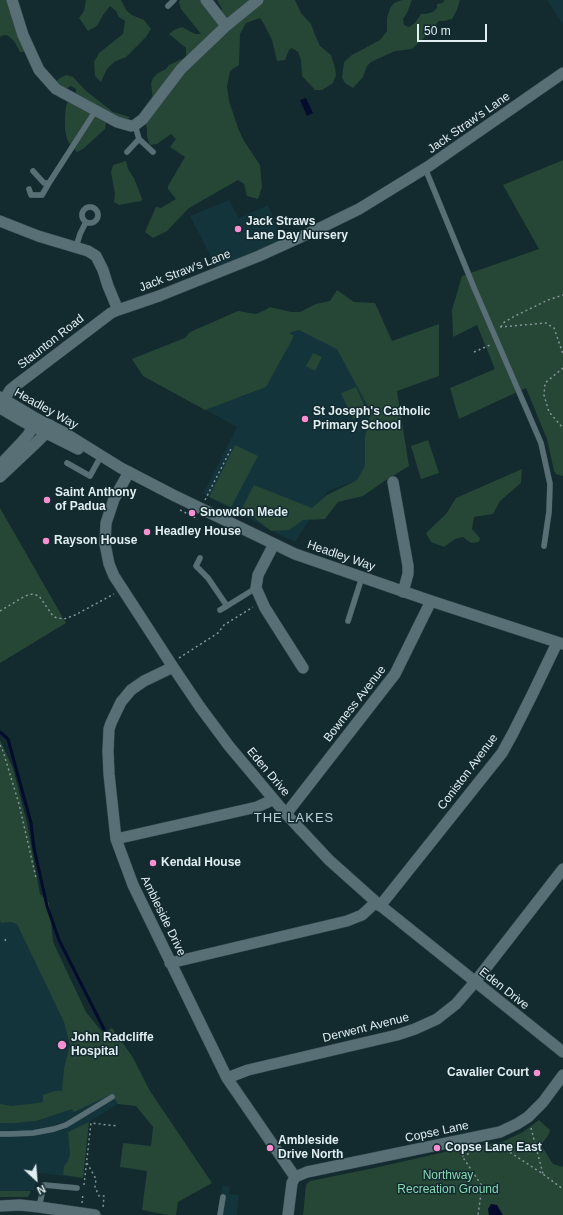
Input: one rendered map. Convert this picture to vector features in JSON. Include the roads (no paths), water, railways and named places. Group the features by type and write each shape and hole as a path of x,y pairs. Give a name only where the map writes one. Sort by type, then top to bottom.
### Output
{"street":[{"path":"12,0 23,35 39,70 56,89 117,122 127,125 135,125 143,119 181,69 226,26 258,0"},
{"path":"206,0 226,26"},
{"name":"Jack Straw's Lane","path":"118,310 159,296 259,256 359,209 426,168 563,73"},
{"path":"0,221 38,236 76,246 96,256 103,270 118,310"},
{"name":"Staunton Road","path":"1,402 15,386 103,319 118,310"},
{"name":"Headley Way","path":"1,402 48,429 63,432 100,458 274,544 309,559 402,592 560,643"},
{"path":"0,465 21,444 35,422"},
{"path":"0,477 34,445 48,429"},
{"name":"Eden Drive","path":"125,470 106,523 105,544 109,564 122,589 172,665 200,707 229,746 272,799 329,860 378,904 563,1052"},
{"path":"393,482 408,566 408,574 402,592"},
{"path":"274,544 258,575 256,588 261,601 282,626 303,668"},
{"name":"Bowness Avenue","path":"286,814 396,674 431,601"},
{"name":"Coniston Avenue","path":"170,963 347,920 362,915 378,904 502,753 560,643"},
{"name":"Ambleside Drive","path":"172,665 131,690 121,702 109,729 109,774 116,839 132,885 227,1078 295,1177"},
{"path":"116,839 257,807 272,799"},
{"name":"Derwent Avenue","path":"227,1078 248,1070 416,1030 427,1024 456,1004 563,870"},
{"name":"Copse Lane","path":"295,1177 306,1172 500,1132 528,1117 543,1102 563,1075"},
{"path":"288,1215 292,1183 295,1177"},
{"path":"0,1206 39,1207 94,1215"},
{"path":"0,1210 0,1215"}],"lane":[{"path":"168,6 174,0"},
{"path":"29,189 31,195 42,195 96,110"},
{"path":"135,125 139,140 153,152"},
{"path":"127,152 139,140"},
{"path":"426,168 498,342 542,443 550,484 549,512 544,546"},
{"path":"33,171 44,183 49,184"},
{"path":"76,246 86,222"},
{"path":"67,463 90,476 100,458"},
{"path":"200,558 196,566 208,578 227,606"},
{"path":"348,621 362,577"},
{"path":"220,610 256,588"},
{"path":"0,1134 34,1133 54,1129 66,1125 112,1097"},
{"path":"39,1207 44,1185 77,1188"},
{"path":"220,1215 223,1197"}],"water":[{"path":"306,98 313,113 307,116 300,100"},
{"path":"491,1204 497,1205 503,1215 489,1215 488,1209"}],"waterway":[{"path":"0,732 8,739 31,823 34,848 47,906 59,940 109,1039"}],"place":[{"name":"Jack Straws Lane Day Nursery","path":"238,229"},
{"name":"St Joseph's Catholic Primary School","path":"305,419"},
{"name":"Saint Anthony of Padua","path":"47,500"},
{"name":"Snowdon Mede","path":"192,513"},
{"name":"Headley House","path":"147,532"},
{"name":"Rayson House","path":"46,541"},
{"name":"Kendal House","path":"153,863"},
{"name":"John Radcliffe Hospital","path":"62,1045"},
{"name":"Cavalier Court","path":"537,1073"},
{"name":"Ambleside Drive North","path":"270,1148"},
{"name":"Copse Lane East","path":"437,1148"}],"district":[{"name":"THE LAKES","path":"294,818"}],"park label":[{"name":"Northway Recreation Ground","path":"448,1183"}]}
